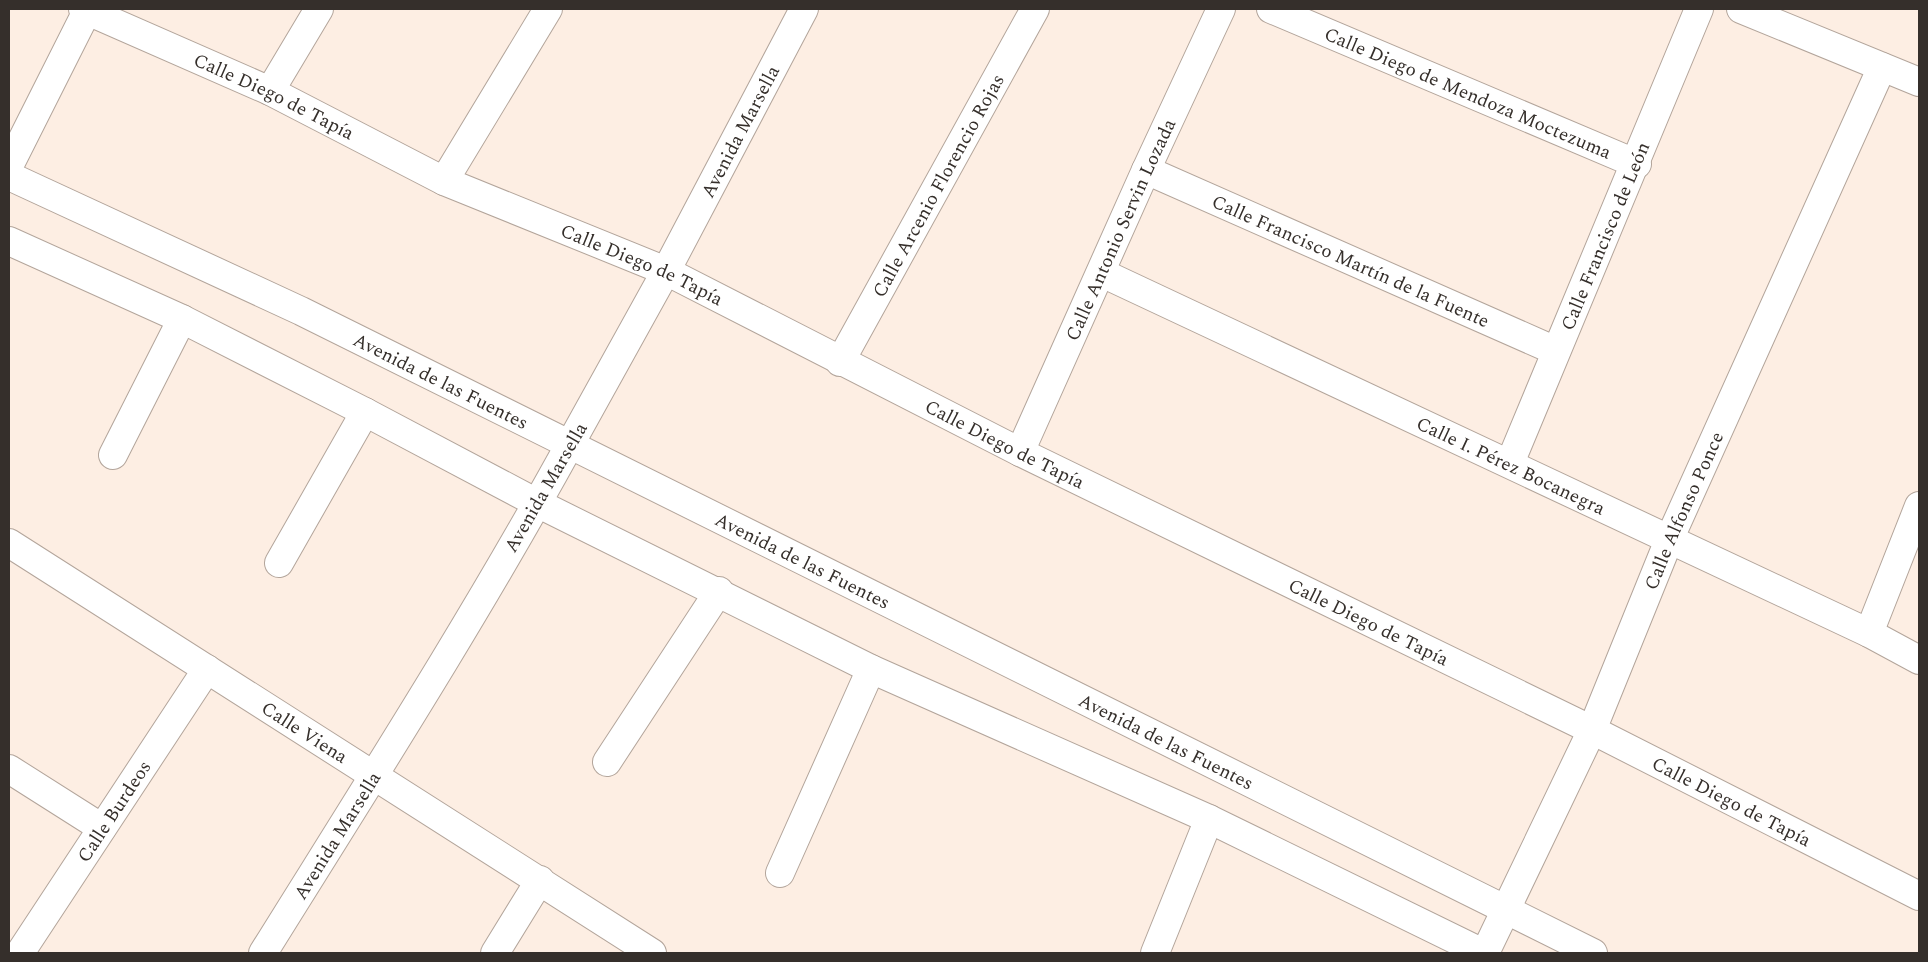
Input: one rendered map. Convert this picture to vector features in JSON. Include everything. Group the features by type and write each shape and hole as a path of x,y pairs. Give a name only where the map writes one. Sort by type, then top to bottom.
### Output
{"street":[{"path":"9,166 86,9"},
{"name":"Calle Diego de Tapía","path":"86,9 270,91 444,181 666,271 840,362 1020,452 1592,730 1919,896"},
{"path":"270,91 319,9"},
{"path":"444,181 548,9"},
{"name":"Avenida Marsella","path":"263,953 374,774 537,503 666,271 804,9"},
{"name":"Calle Arcenio Florencio Rojas","path":"840,362 1035,9"},
{"name":"Calle Antonio Servin Lozada","path":"1020,452 1102,273 1146,170 1221,9"},
{"name":"Calle Diego de Mendoza Moctezuma","path":"1271,9 1637,164"},
{"name":"Calle Francisco de León","path":"1510,463 1637,164 1700,9"},
{"path":"1741,9 1919,82"},
{"name":"Calle Alfonso Ponce","path":"1484,953 1592,730 1670,540 1882,68"},
{"name":"Calle Francisco Martín de la Fuente","path":"1146,170 1556,351"},
{"name":"Avenida de las Fuentes","path":"9,176 301,311 569,446 1593,953"},
{"path":"9,241 182,319 365,412 537,503 719,591 871,669 1210,819 1484,953"},
{"name":"Calle I. Pérez Bocanegra","path":"1102,273 1510,463 1868,633 1919,660"},
{"path":"112,455 182,319"},
{"path":"279,563 365,412"},
{"path":"1868,633 1919,506"},
{"name":"Calle Viena","path":"9,543 652,953"},
{"path":"607,762 719,591"},
{"name":"Calle Burdeos","path":"20,953 207,668"},
{"path":"780,873 871,669"},
{"path":"9,769 102,828"},
{"path":"1155,953 1210,819"},
{"path":"495,953 540,880"}]}
